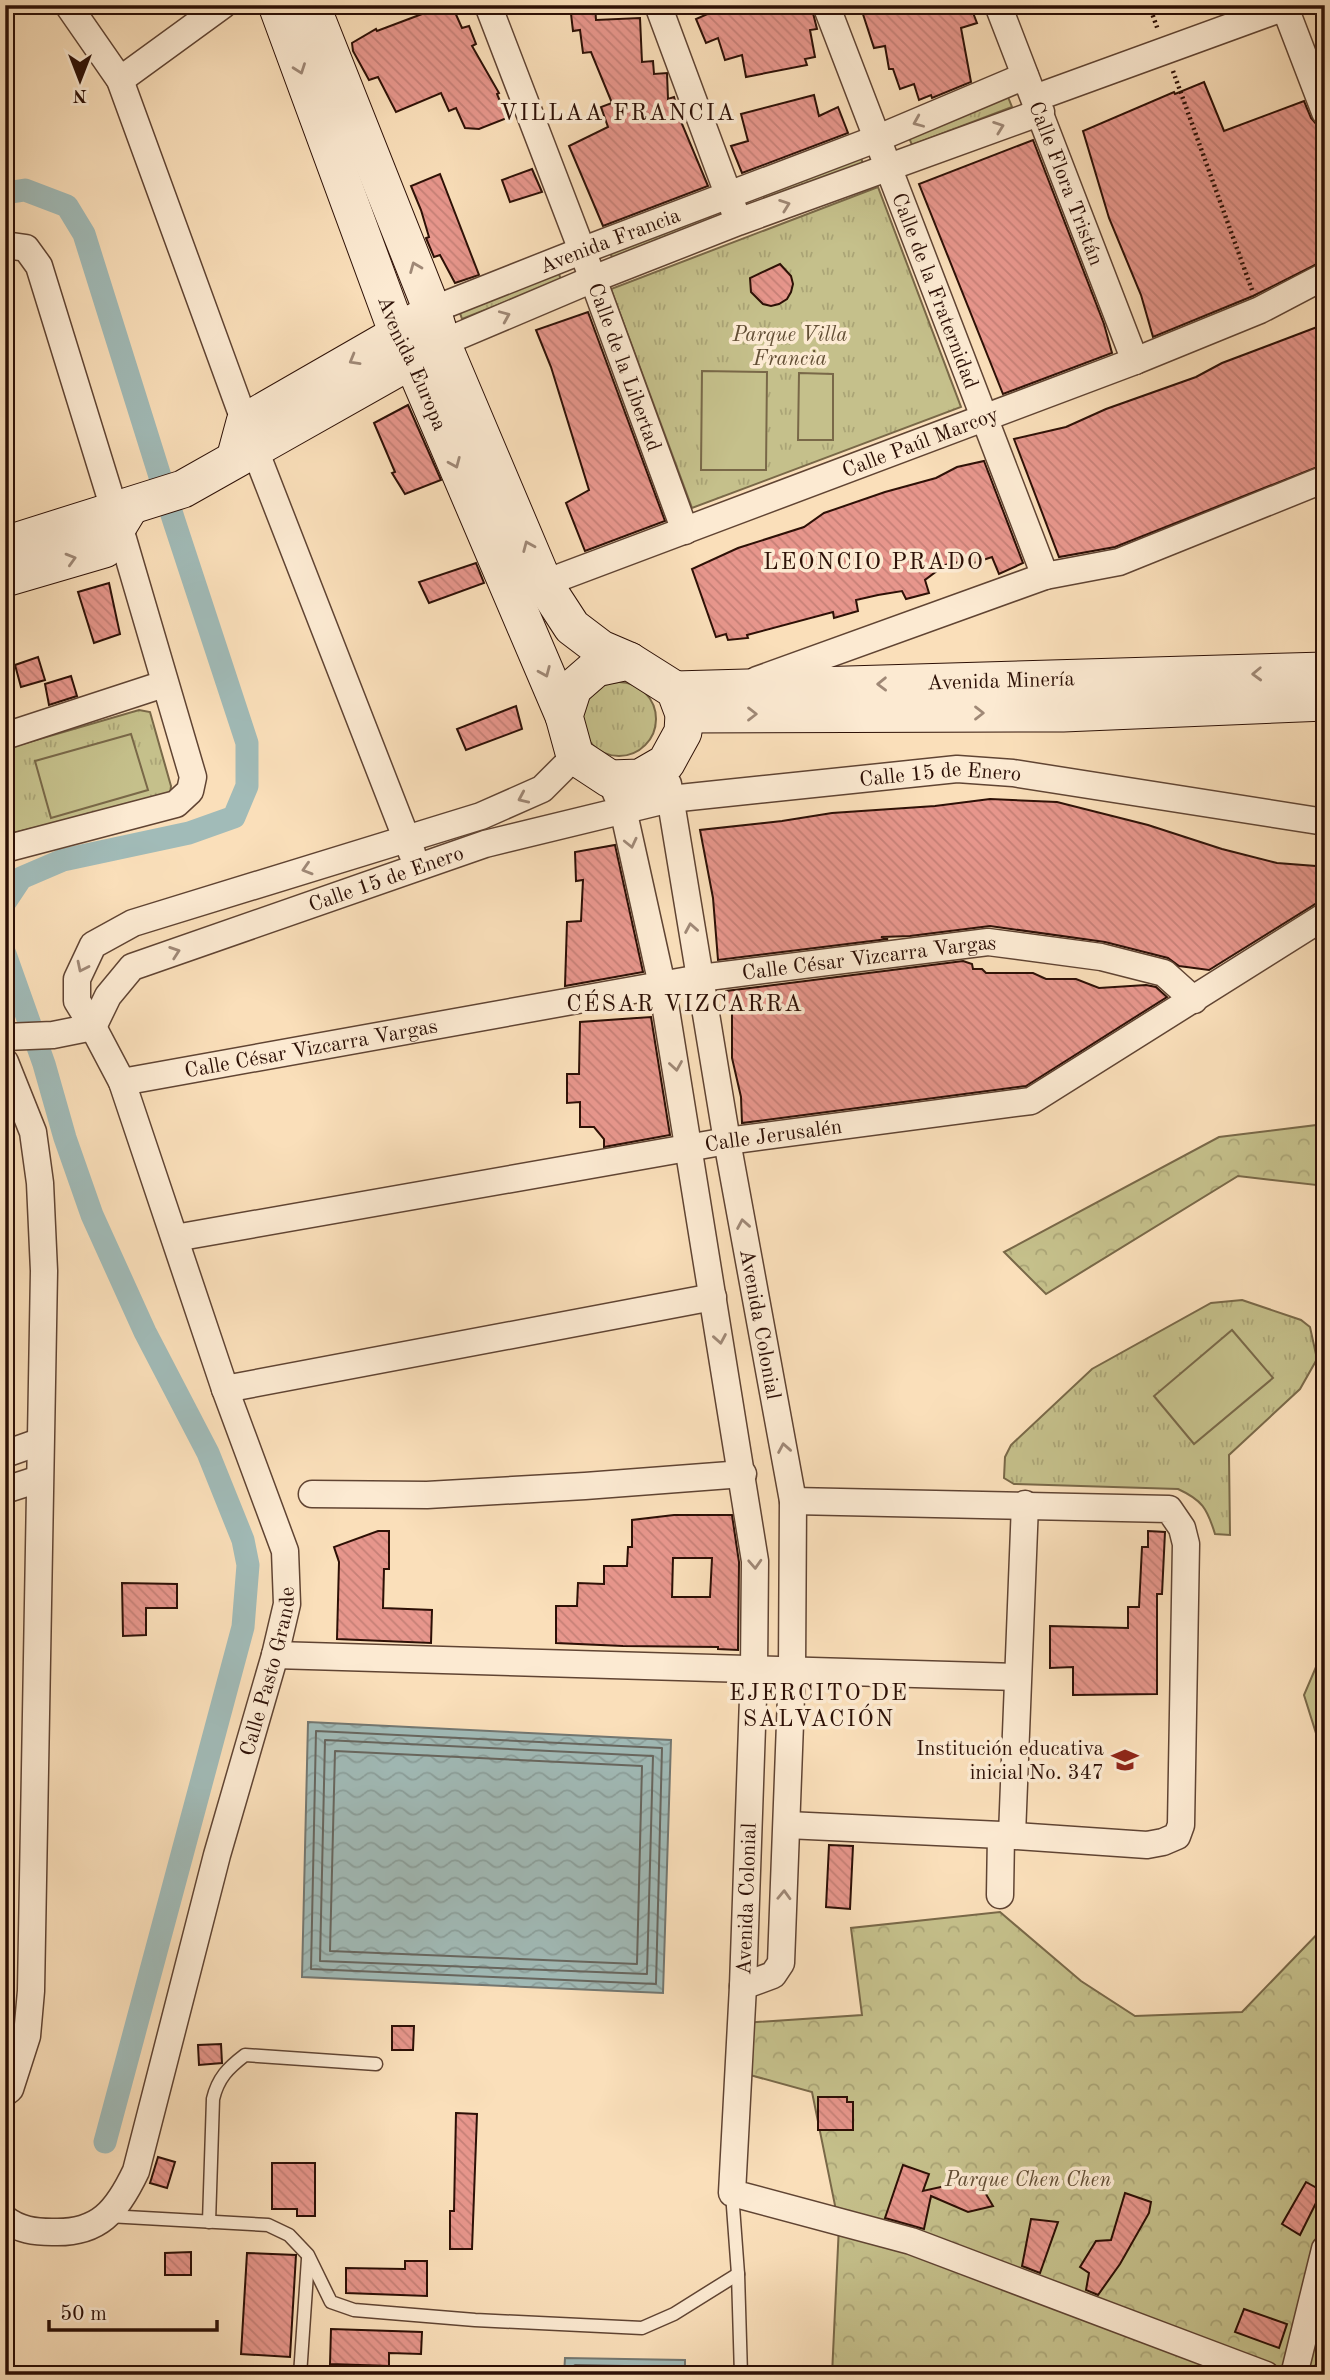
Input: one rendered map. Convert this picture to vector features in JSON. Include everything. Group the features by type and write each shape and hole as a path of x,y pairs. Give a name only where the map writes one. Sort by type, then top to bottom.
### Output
{"main road":[{"name":"Avenida Europa","path":"276,5 528,590 564,716"},
{"name":"Avenida Europa","path":"317,8 421,337"},
{"name":"Avenida Francia","path":"139,507 421,337"},
{"path":"5,545 139,507"},
{"path":"5,578 104,549 139,507"},
{"name":"Avenida Europa","path":"528,590 601,649 629,661"},
{"path":"629,661 679,702 683,732 666,763 616,794 575,756 564,716 573,688 596,667 629,661"},
{"name":"Avenida Minería","path":"679,702 738,687 1325,671"},
{"name":"Avenida Minería","path":"679,702 1063,713 1325,702"}],"street":[{"path":"68,5 120,80 245,444 417,867"},
{"path":"120,80 223,5"},
{"name":"Calle de la Libertad","path":"488,5 593,279 685,531"},
{"path":"658,5 738,222"},
{"name":"Calle de la Fraternidad","path":"826,5 1045,576"},
{"name":"Calle Flora Tristán","path":"998,5 1135,360"},
{"path":"1034,95 1284,6 1325,112"},
{"name":"Avenida Francia","path":"421,337 581,251 876,139 1034,95"},
{"name":"Avenida Francia","path":"421,337 593,279 889,167 1034,95"},
{"path":"5,245 26,248 39,266 139,507 164,684 192,777 190,791 176,804 5,849"},
{"name":"Calle Paúl Marcoy","path":"528,590 1135,360 1260,310 1325,276"},
{"path":"738,687 1045,576 1119,562 1325,479"},
{"path":"5,736 164,684"},
{"name":"Calle 15 de Enero","path":"93,1027 76,1001 76,979 93,945 133,923 481,816 542,789 575,756"},
{"name":"Avenida Colonial","path":"616,794 662,985 755,1561 743,1986 773,1975 781,1963 792,1670 793,1501 727,1141 666,763"},
{"name":"Calle 15 de Enero","path":"93,1027 108,996 132,967 485,844 616,794 670,799 957,769 1013,773 1325,822"},
{"name":"Calle Jerusalén","path":"175,1238 727,1141 1031,1101 1325,916"},
{"name":"Calle César Vizcarra Vargas","path":"122,1082 700,978 988,942 1101,957 1164,973 1194,1000"},
{"path":"10,1037 52,1035 93,1027"},
{"name":"Calle Pasto Grande","path":"5,2219 25,2229 72,2233 92,2226 107,2216 124,2196 136,2171 217,1856 287,1604 285,1552 225,1389 122,1082 93,1027"},
{"path":"5,1062 33,1132 40,1183 44,1271 32,1977 12,2037 10,2089 5,2094"},
{"path":"225,1389 713,1297"},
{"path":"729,1392 772,1386"},
{"path":"5,1454 39,1442"},
{"path":"312,1494 427,1495 743,1474"},
{"path":"5,1490 39,1479"},
{"path":"787,1825 1006,1835 1147,1845 1177,1836 1181,1825 1186,1544 1182,1528 1168,1509 793,1501"},
{"path":"1000,1895 1017,1677 1025,1504"},
{"path":"275,1655 1017,1677"},
{"path":"743,1986 732,2193 911,2241 1266,2375"},
{"path":"1294,2375 1325,2249"}],"lane":[{"path":"209,2222 213,2099 217,2083 229,2067 245,2056 376,2064"},
{"path":"732,2193 741,2375"},
{"path":"107,2216 268,2225 289,2235 308,2255 331,2302 354,2309 475,2320 642,2328 674,2314 738,2274"},
{"path":"300,2375 308,2255"}],"path":[{"path":"1149,5 1260,310"}],"green space":[{"path":"1008,97 1012,107 912,145 908,135"},
{"path":"860,155 863,164 765,200 762,192"},
{"name":"Parque Villa Francia","path":"878,187 961,407 692,508 611,289"},
{"path":"707,212 710,220 613,259 609,251"},
{"path":"558,271 561,280 462,319 459,310"},
{"path":"702,371 767,372 766,470 701,470"},
{"path":"799,373 833,374 833,440 798,440"},
{"path":"612,682 626,682 640,688 650,698 656,719 654,733 640,750 626,756 612,756 598,750 588,740 582,726 582,712 588,698 598,688"},
{"path":"139,710 150,712 171,786 170,795 5,835 5,749"},
{"path":"131,734 148,790 51,818 35,761"},
{"path":"1325,1124 1325,1186 1238,1176 1046,1294 1004,1252 1219,1137"},
{"path":"1242,1300 1301,1320 1310,1327 1317,1359 1300,1389 1229,1455 1230,1535 1215,1534 1202,1506 1193,1497 1178,1489 1014,1484 1004,1478 1005,1457 1011,1445 1092,1369 1211,1303"},
{"path":"1232,1330 1273,1378 1194,1444 1154,1396"},
{"path":"1325,1646 1325,1762 1304,1695"},
{"name":"Parque Chen Chen","path":"1000,1912 1081,1981 1135,2016 1242,2012 1325,1926 1325,2355 1309,2372 1312,2375 832,2375 839,2225 812,2092 739,2072 743,2023 862,2015 851,1928"}],"water":[{"path":"308,1722 671,1740 663,1993 302,1977"},
{"path":"565,2358 685,2360 685,2375 564,2375"}],"building":[{"path":"570,5 595,5 596,20 640,18 642,62 653,61 654,74 667,73 668,99 674,97 682,124 708,186 603,226 569,146 608,127 601,107 612,103 591,52 583,53 580,30 573,31"},
{"path":"728,5 811,5 817,29 810,30 815,57 805,59 807,65 746,77 742,55 725,60 718,38 706,43 696,19"},
{"path":"860,5 970,5 977,23 961,28 971,82 932,98 931,95 919,100 914,84 900,89 893,69 889,69 885,46 874,48"},
{"path":"438,8 444,13 454,10 462,28 469,26 476,44 472,46 499,93 497,94 507,118 479,129 465,128 456,108 449,111 441,93 396,112 378,77 369,80 353,51 352,43 376,29 377,31"},
{"path":"1204,82 1224,131 1304,101 1325,145 1325,260 1253,296 1153,337 1141,295 1109,218 1083,131"},
{"path":"814,95 819,116 838,107 848,133 742,173 731,146 748,141 741,114"},
{"path":"1033,140 1104,324 1112,353 1003,394 919,184"},
{"path":"532,169 542,192 510,202 502,180"},
{"path":"440,174 479,275 455,283 440,255 434,257 426,238 429,237 421,210 411,186"},
{"path":"780,264 791,276 791,292 787,299 779,304 763,304 751,292 750,278"},
{"path":"588,312 665,521 585,551 566,503 589,490 551,367 536,330"},
{"path":"1325,324 1325,464 1115,547 1059,557 1014,439 1066,427"},
{"path":"408,405 441,480 405,494 392,473 395,472 374,423"},
{"path":"984,461 1023,563 999,574 992,557 971,564 969,560 945,565 925,580 929,593 906,599 902,591 878,595 856,600 858,611 834,618 833,612 747,635 748,638 728,640 726,634 716,637 692,569 738,548 804,527 824,513 936,478 957,467"},
{"path":"476,563 484,583 429,603 419,582"},
{"path":"109,583 120,634 94,643 78,592"},
{"path":"38,657 45,680 21,687 15,665"},
{"path":"71,676 77,696 49,705 45,684"},
{"path":"516,706 522,729 466,750 457,729"},
{"path":"990,799 1057,802 1148,825 1222,849 1277,863 1316,866 1325,872 1325,900 1209,970 1179,966 1168,958 1105,942 990,926 881,937 888,939 718,960 713,898 700,830 832,813 935,806"},
{"path":"615,845 643,972 565,986 567,922 581,921 583,880 576,881 575,852"},
{"path":"963,961 972,964 973,969 982,969 986,973 1033,973 1046,979 1076,979 1099,988 1146,985 1156,987 1167,997 1026,1086 742,1123 741,1097 732,1058 732,1010 726,1009 726,991"},
{"path":"651,1017 670,1135 604,1147 604,1139 594,1127 580,1127 580,1102 567,1103 567,1074 579,1074 580,1022"},
{"path":"674,1515 732,1515 739,1562 738,1650 718,1647 556,1643 556,1606 577,1606 578,1583 604,1584 604,1566 627,1566 628,1547 632,1547 632,1520","holes":["673,1558 712,1558 710,1597 672,1597"]},
{"path":"378,1531 389,1531 389,1569 384,1569 383,1608 432,1610 431,1643 337,1639 339,1562 334,1547"},
{"path":"1148,1531 1165,1532 1162,1594 1157,1594 1157,1694 1073,1695 1073,1667 1050,1668 1050,1626 1128,1628 1128,1607 1139,1607 1142,1547 1148,1547"},
{"path":"122,1583 177,1584 177,1608 146,1608 146,1635 123,1636"},
{"path":"829,1845 853,1846 850,1909 826,1907"},
{"path":"392,2026 414,2026 413,2050 392,2050"},
{"path":"221,2044 222,2063 199,2065 198,2045"},
{"path":"818,2097 847,2097 847,2102 853,2102 853,2130 818,2130"},
{"path":"456,2113 477,2114 472,2249 450,2249 450,2211 454,2211"},
{"path":"158,2157 175,2162 167,2188 150,2183"},
{"path":"272,2163 315,2163 315,2216 297,2216 297,2209 272,2209"},
{"path":"903,2165 929,2174 923,2191 977,2179 993,2206 968,2212 931,2196 924,2229 885,2218"},
{"path":"1306,2182 1322,2191 1300,2235 1282,2224"},
{"path":"1125,2193 1151,2202 1149,2213 1120,2264 1098,2295 1086,2290 1089,2273 1080,2267 1096,2241 1111,2240"},
{"path":"1031,2219 1058,2222 1040,2273 1022,2266"},
{"path":"191,2252 191,2275 165,2275 165,2253"},
{"path":"247,2253 296,2255 290,2357 241,2354"},
{"path":"405,2261 427,2261 427,2296 346,2293 346,2268 405,2269"},
{"path":"1244,2309 1287,2324 1279,2348 1235,2332"},
{"path":"331,2329 422,2332 421,2354 389,2353 389,2366 330,2364"}],"waterway":[{"path":"5,193 25,190 67,206 84,234 247,743 247,786 234,817 189,833 63,860 21,878 5,902"},
{"path":"5,954 44,1064 65,1138 92,1215 145,1332 208,1453 243,1540 248,1565 243,1627 105,2142"}],"place":[{"name":"Institución educativa inicial No. 347","path":"1125,1760"}],"district":[{"name":"VILLAA FRANCIA","path":"618,112"},
{"name":"LEONCIO PRADO","path":"874,561"},
{"name":"CÉSAR VIZCARRA","path":"685,1003"},
{"name":"EJERCITO DE SALVACIÓN","path":"819,1705"}]}
